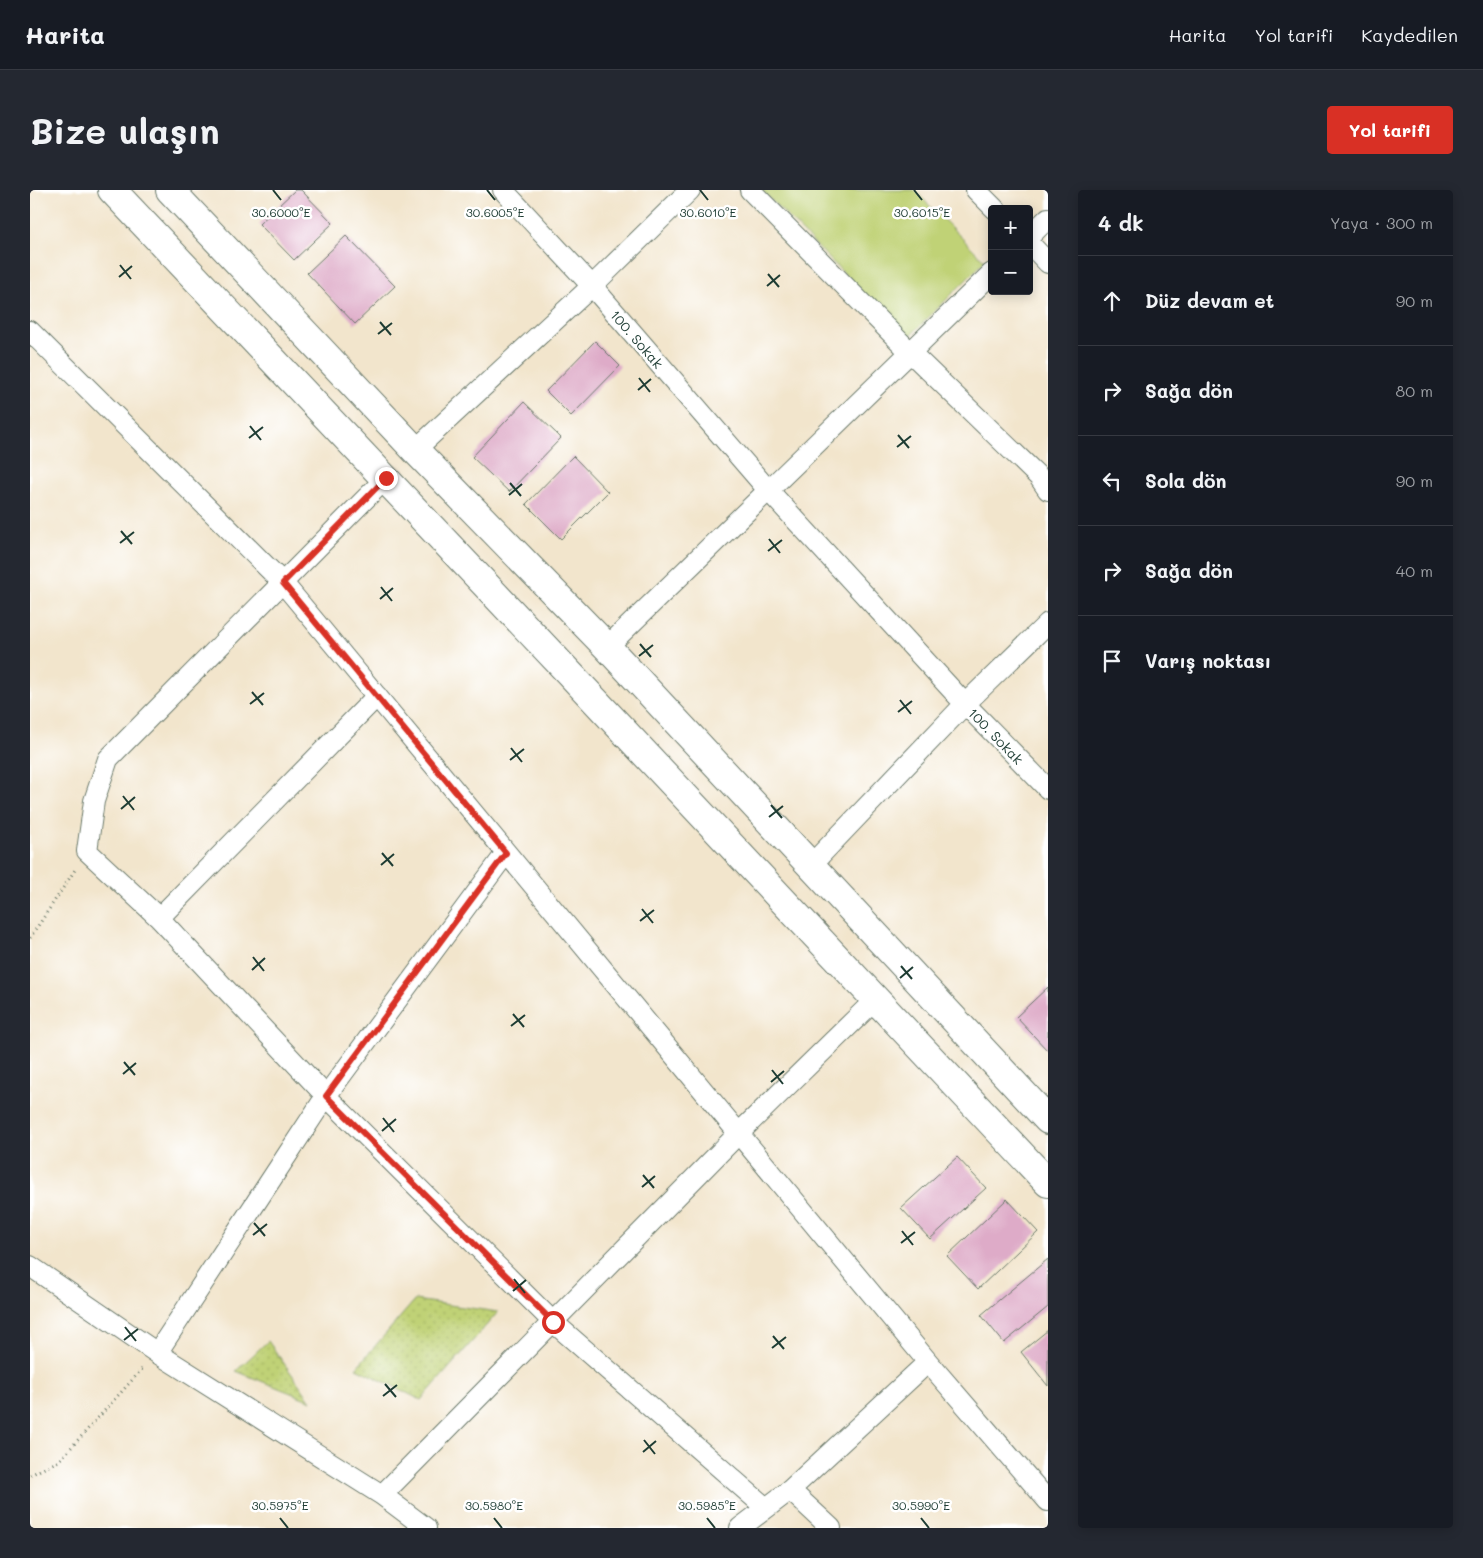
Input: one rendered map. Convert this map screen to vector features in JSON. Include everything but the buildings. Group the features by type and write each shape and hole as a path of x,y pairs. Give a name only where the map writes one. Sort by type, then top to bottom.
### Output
{"main road":[{"path":"112,190 386,478 1048,1183"},
{"path":"170,190 416,450 607,647 1048,1120"}],"street":[{"name":"100. Sokak","path":"503,190 592,286 768,490 965,704 1048,790"},
{"path":"416,450 592,286 690,190"},
{"path":"750,190 910,352 1039,477 1048,490"},
{"path":"976,190 991,205"},
{"path":"1033,232 1048,218"},
{"path":"1033,247 1048,262"},
{"path":"607,647 988,277"},
{"path":"30,331 283,583 738,1134 928,1362 1048,1501"},
{"path":"386,478 108,759 94,801 87,851 159,918 326,1096 553,1322 766,1508"},
{"path":"810,866 965,704 1048,623"},
{"path":"159,918 377,696"},
{"path":"156,1353 326,1096 506,853"},
{"path":"382,1495 738,1134 875,1000"},
{"path":"30,1266 156,1353 382,1495 426,1528"},
{"path":"740,1528 790,1490 928,1362"},
{"path":"790,1490 831,1528"}],"path":[{"path":"30,938 87,851"},
{"path":"30,1475 59,1461 156,1353"}],"green space":[{"path":"761,190 914,190 985,261 908,338"},
{"path":"415,1300 498,1312 421,1400 356,1368"},
{"path":"268,1341 311,1401 236,1371"}],"route":[{"path":"386,478 283,583 506,853 326,1096 553,1322"}]}
